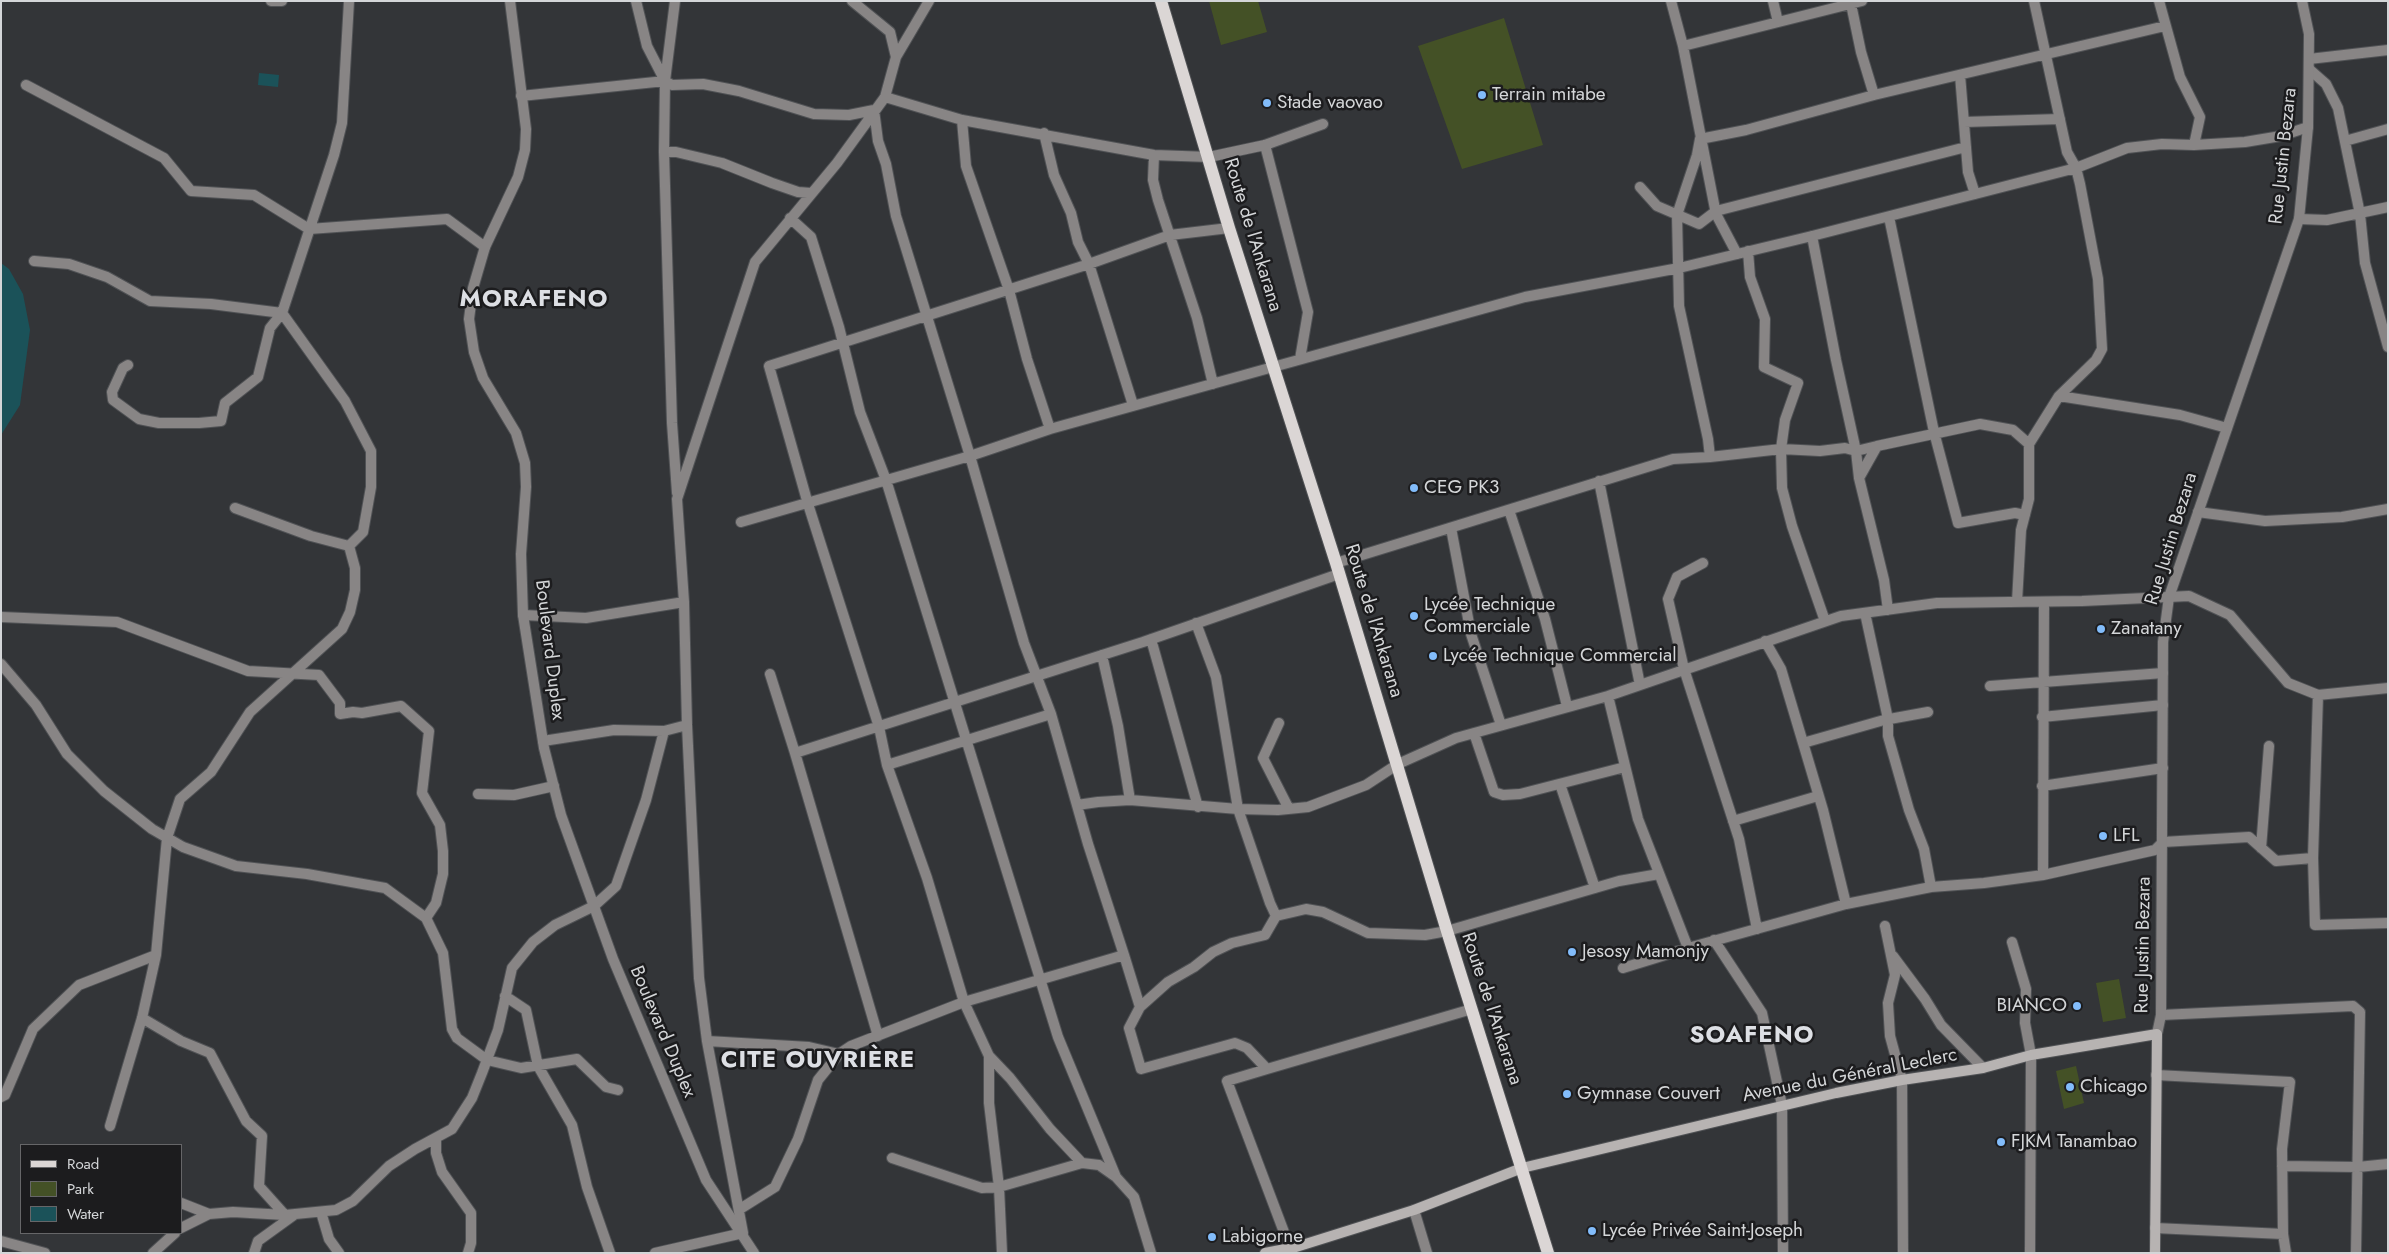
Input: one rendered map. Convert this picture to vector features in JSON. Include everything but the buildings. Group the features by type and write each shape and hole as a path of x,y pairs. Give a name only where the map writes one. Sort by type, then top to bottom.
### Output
{"main road":[{"name":"Route de l'Ankarana","path":"1162,1 1229,228 1398,764 1447,931 1548,1253"},
{"name":"Avenue du Général Leclerc","path":"1265,1253 1294,1249 1414,1210 1522,1168 1782,1105 1902,1080 1982,1068 2031,1055 2157,1034"},
{"name":"Rue Justin Bezara","path":"2155,1253 2157,1034"}],"street":[{"path":"271,1 282,1"},
{"path":"128,365 123,368 112,392 114,400 139,419 159,423 200,424 221,421 224,403 258,377 270,328 282,313 334,155 342,123 349,1"},
{"name":"Boulevard Duplex","path":"510,1 526,129 525,150 518,177 485,247 473,288 469,319 474,352 483,378 516,433 525,463 526,487 521,554 523,615 543,741 561,815 612,959 706,1180 743,1233 754,1253"},
{"path":"636,1 647,46 665,81 672,85 703,84 739,91 814,114 849,115 874,110"},
{"path":"655,1253 743,1233 740,1209 706,1041 699,978 687,726 684,602 672,423 664,152 665,81 675,1"},
{"path":"852,1 890,32 896,57"},
{"path":"677,499 754,262 837,163 885,96 896,57 930,1"},
{"path":"1671,1 1683,46 1700,139 1716,211 1737,254"},
{"path":"1774,1 1778,22"},
{"path":"1683,46 1862,1"},
{"path":"2017,602 2021,530 2030,499 2029,444 2059,396 2096,360 2102,349 2098,279 2076,168 2067,152 2034,1"},
{"path":"2159,1 2180,77 2200,117 2194,145"},
{"name":"Rue Justin Bezara","path":"2157,1034 2161,1015 2163,642 2169,597 2299,219 2308,127 2310,34 2302,1"},
{"path":"1851,4 1861,52 1874,95"},
{"path":"1700,139 1746,130 1874,95 2165,26"},
{"path":"2309,64 2388,50"},
{"path":"2309,64 2326,84 2338,108 2360,214 2365,263 2388,347"},
{"path":"1960,75 1968,172 1975,194"},
{"path":"521,96 665,81"},
{"path":"26,85 164,158 191,192 254,195 309,229 448,219 485,247"},
{"path":"885,96 962,120 1044,133 1154,155 1209,157 1265,145 1323,124"},
{"path":"874,110 878,140 886,164 896,216 970,456 1024,643 1051,714 1077,806 1140,1007"},
{"path":"1964,122 2060,119"},
{"path":"962,120 966,166 1009,290 1027,359 1050,429"},
{"path":"741,522 970,456 1050,429 1133,405 1525,298 1679,268 1748,252 2076,168 2127,148 2162,144 2194,145 2245,142 2281,136 2308,127"},
{"path":"2345,141 2388,129"},
{"path":"1044,133 1054,175 1071,213 1078,242 1089,264 1133,405"},
{"path":"1700,139 1697,155 1677,215 1679,306 1708,439 1710,457"},
{"path":"1265,145 1308,312 1300,359"},
{"path":"1640,187 1657,206 1699,224 1716,211 1966,147"},
{"path":"664,152 676,152 722,163 777,184 811,193"},
{"path":"1154,155 1153,180 1197,318 1213,384"},
{"path":"2299,219 2327,220 2388,207"},
{"path":"1888,216 1934,432 1958,524 2015,513 2025,514"},
{"path":"790,218 811,237 842,341 860,412 886,480 1058,1037 1116,1177"},
{"path":"1082,1163 989,1056 964,1002 926,878 887,765 879,727 808,504 769,366 842,341 1089,264 1170,235 1229,228"},
{"path":"1812,236 1856,451 1858,478 1884,580 1888,610"},
{"path":"1748,252 1750,277 1765,319 1764,367 1798,383 1785,420 1781,448 1782,488 1792,526 1826,621"},
{"path":"34,261 69,264 107,277 150,301 211,304 282,313 345,401 371,451 372,487 362,532 349,546"},
{"path":"2059,396 2180,415 2227,428"},
{"path":"796,753 1151,639 1337,568 1451,528 1673,459 1710,457 1781,448 1820,451 1845,448 1856,451 1934,432 1980,424 2013,430 2029,444"},
{"path":"1858,478 1877,446"},
{"path":"1599,481 1640,685"},
{"path":"235,508 311,536 349,546"},
{"path":"2198,512 2265,521 2342,517 2388,509"},
{"path":"1509,510 1545,619 1567,706"},
{"path":"1451,528 1471,634 1501,725"},
{"path":"110,1126 142,1018 156,955 167,838 180,799 211,772 250,712 342,629 350,612 355,590 355,568 349,546"},
{"path":"1703,563 1678,577 1668,599 1684,669 1733,821 1757,929"},
{"path":"1077,806 1098,802 1130,800 1238,809 1308,807 1366,785 1398,764 1456,738 1608,696 1841,616 1937,603 2044,602 2190,596 2230,615 2288,683 2318,695 2388,688"},
{"path":"523,615 586,618 684,602"},
{"path":"2043,875 2042,718 2044,602"},
{"path":"1865,613 1888,719 1888,736 1908,810 1924,849 1931,887"},
{"path":"1,617 117,622 248,671 277,672 291,675 319,675 340,703 340,714 362,713 401,706 429,731 422,793 440,825 443,874 436,903 426,918"},
{"path":"1196,623 1216,677 1238,809 1270,904 1276,916"},
{"path":"1151,639 1198,806"},
{"path":"1765,641 1781,669 1818,796 1846,904"},
{"path":"1102,655 1118,726 1130,800"},
{"path":"1,664 36,705 67,754 104,791 152,829 167,838 183,847 236,866 307,874 385,888 426,918 443,953 452,1029 457,1038 486,1060 520,1068 577,1059 606,1087 618,1090"},
{"path":"1990,686 2163,673"},
{"path":"770,674 796,753 878,1036"},
{"path":"2318,695 2313,858 2315,925 2388,923"},
{"path":"1608,696 1638,818 1688,948"},
{"path":"2042,718 2163,705"},
{"path":"1803,743 1888,719 1928,712"},
{"path":"887,765 1051,714"},
{"path":"1279,723 1263,758 1289,809"},
{"path":"543,741 614,730 664,731 687,726"},
{"path":"182,1228 209,1214 234,1212 290,1215 336,1210 353,1201 389,1166 452,1129 472,1098 498,1030 512,968 533,942 556,925 594,906 616,886 646,800 664,731"},
{"path":"1474,733 1494,792 1503,795 1520,794 1625,767"},
{"path":"2262,848 2269,746"},
{"path":"2042,786 2163,768"},
{"path":"1560,784 1595,888"},
{"path":"478,794 514,795 554,786"},
{"path":"1733,821 1818,796"},
{"path":"1623,968 1714,940 1846,904 1931,887 1984,883 2043,875 2155,850 2163,842 2249,837 2276,861 2313,858"},
{"path":"1267,1069 1247,1048 1235,1043 1141,1069 1129,1028 1140,1007 1168,982 1194,967 1213,952 1232,943 1266,935 1276,916 1306,909 1323,912 1368,933 1425,935 1447,931 1595,888 1659,874"},
{"path":"1885,926 1895,975 1888,1003 1890,1036 1902,1080 1903,1253"},
{"path":"1714,940 1762,1013 1782,1105 1783,1253"},
{"path":"2012,942 2026,989 2025,1023 2031,1055 2030,1253"},
{"path":"1,1097 6,1095 33,1029 78,985 156,955"},
{"path":"740,1209 775,1187 794,1149 818,1080 839,1054 851,1046 964,1002 1124,955"},
{"path":"1892,955 1925,999 1941,1025 1982,1068"},
{"path":"505,996 526,1010 538,1066 572,1125 587,1187 610,1253"},
{"path":"2161,1015 2353,1006 2360,1012 2356,1253"},
{"path":"1294,1249 1227,1082 1472,1009"},
{"path":"142,1018 181,1041 210,1053 246,1121 262,1136 259,1186 290,1215"},
{"path":"706,1041 809,1046 839,1054"},
{"path":"989,1056 989,1103 999,1188 1002,1253"},
{"path":"2156,1075 2290,1082 2282,1149 2283,1234 2286,1253"},
{"path":"436,1138 436,1153 442,1172 471,1213 471,1243 468,1253"},
{"path":"892,1158 982,1188 999,1188 1082,1163 1099,1165 1116,1177 1134,1197 1151,1253"},
{"path":"2282,1166 2358,1167 2388,1164"},
{"path":"182,1203 209,1214"},
{"path":"1414,1210 1427,1253"},
{"path":"320,1212 329,1239 339,1253"},
{"path":"254,1253 258,1241 290,1215"},
{"path":"2155,1228 2283,1234"},
{"path":"153,1253 174,1234"},
{"path":"1,1241 45,1253"}],"green space":[{"path":"1209,1 1258,1 1267,32 1221,45"},
{"name":"Terrain mitabe","path":"1504,18 1543,145 1462,169 1418,46"},
{"path":"2119,979 2126,1018 2103,1022 2096,983"},
{"name":"Chicago","path":"2076,1066 2084,1103 2064,1109 2056,1071"}],"water":[{"path":"259,73 279,75 278,87 258,85"},
{"path":"1,263 9,269 23,294 30,330 20,405 1,435"}],"place":[{"name":"Terrain mitabe","path":"1482,95"},
{"name":"Stade vaovao","path":"1267,103"},
{"name":"CEG PK3","path":"1414,488"},
{"name":"Lycée Technique Commerciale","path":"1414,616"},
{"name":"Zanatany","path":"2101,629"},
{"name":"Lycée Technique Commercial","path":"1433,656"},
{"name":"LFL","path":"2103,836"},
{"name":"Jesosy Mamonjy","path":"1572,952"},
{"name":"BIANCO","path":"2077,1006"},
{"name":"Chicago","path":"2070,1087"},
{"name":"Gymnase Couvert","path":"1567,1094"},
{"name":"FJKM Tanambao","path":"2001,1142"},
{"name":"Lycée Privée Saint-Joseph","path":"1592,1231"},
{"name":"Labigorne","path":"1212,1237"}],"district":[{"name":"MORAFENO","path":"534,300"},
{"name":"SOAFENO","path":"1752,1036"},
{"name":"CITE OUVRIÈRE","path":"818,1061"}]}
